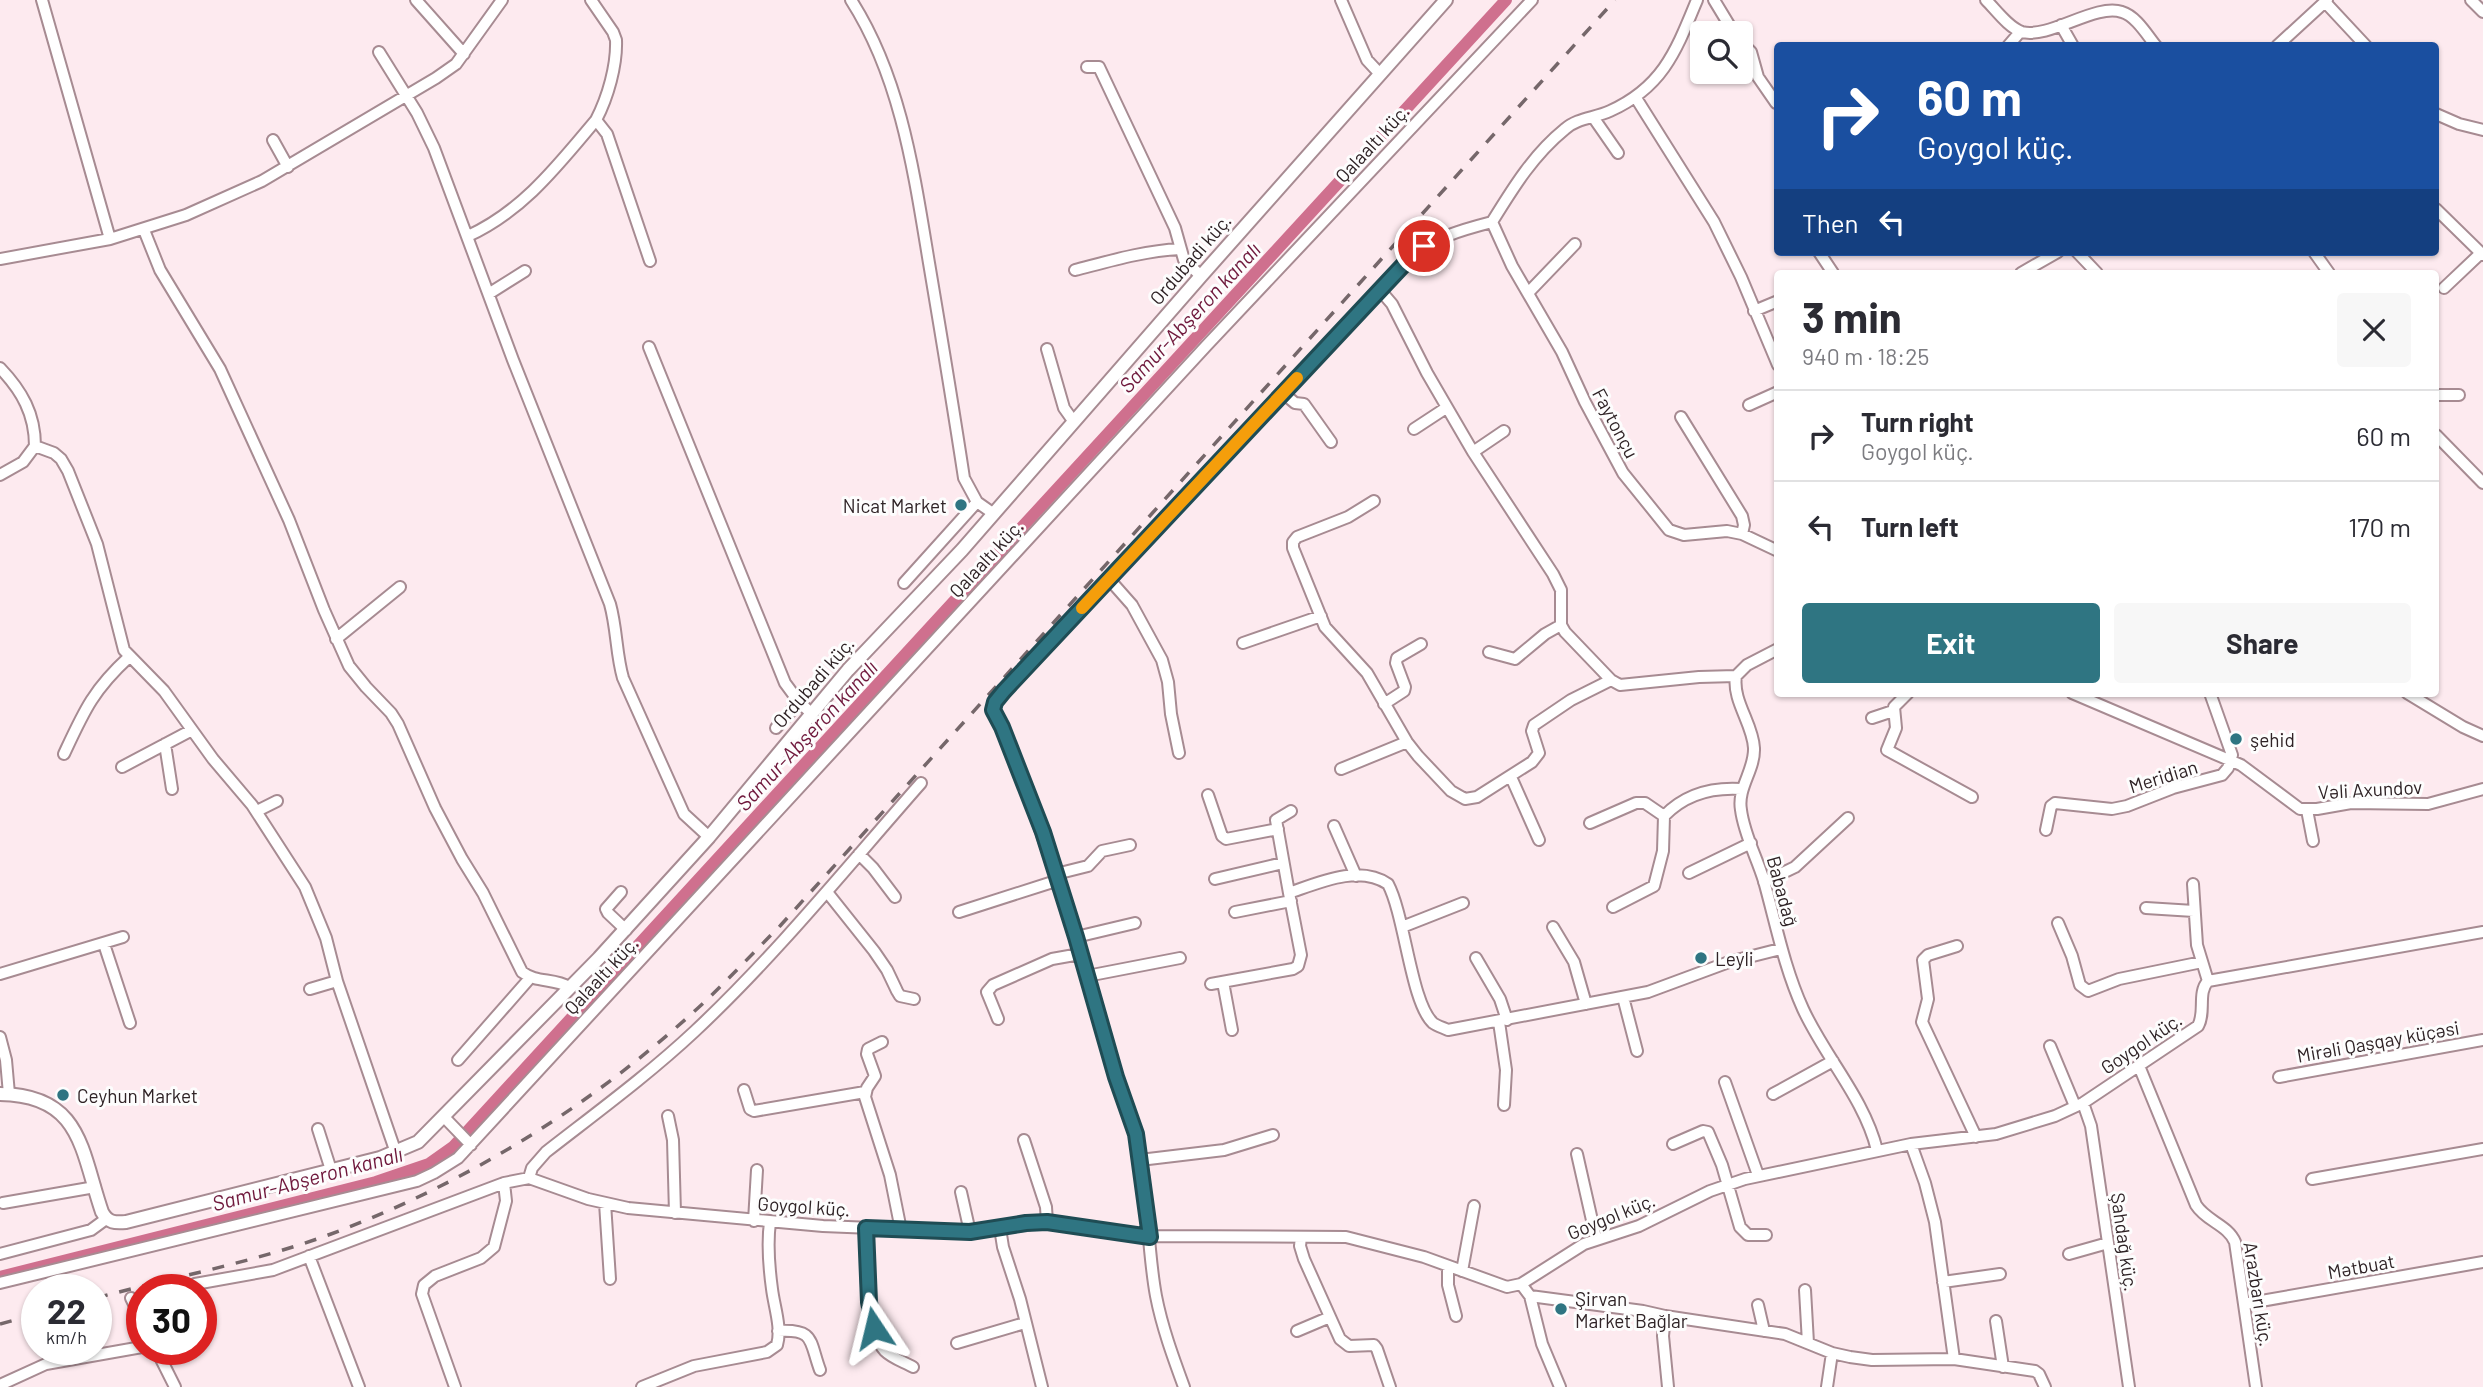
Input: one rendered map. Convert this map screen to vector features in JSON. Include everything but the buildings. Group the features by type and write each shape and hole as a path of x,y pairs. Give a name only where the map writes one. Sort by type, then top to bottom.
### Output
{"street":[{"path":"42,0 110,239"},
{"path":"416,0 464,54"},
{"path":"0,259 110,239 144,230 186,215 262,181 456,64 502,0"},
{"path":"468,236 488,227 530,196 596,120 607,96 617,48 613,32 592,0"},
{"path":"852,0 873,36 893,93 911,158 964,478 977,502 993,514"},
{"path":"1341,0 1367,60 1380,74"},
{"name":"Ordubadi küç.","path":"106,1219 111,1222 126,1222 396,1153 418,1142 626,930 709,837 858,658 993,514 1446,0"},
{"name":"Qalaaltı küç.","path":"0,1283 417,1181 448,1166 471,1145 612,988 1207,345 1532,0"},
{"path":"1184,1387 1156,1296 1136,1134 1119,1087 1058,877 993,710 995,702 1424,246 1439,238 1492,222 1523,172 1539,153 1571,124 1636,98 1646,90 1666,68 1675,53 1697,0"},
{"path":"1714,0 1727,21"},
{"path":"1986,0 2020,32 2061,25 2122,6 2153,42"},
{"path":"2093,0 2099,12"},
{"path":"2471,0 2483,12"},
{"path":"2281,42 2326,1 2362,42"},
{"path":"2061,25 2071,42"},
{"path":"2011,42 2020,32"},
{"path":"379,52 417,113 434,148 513,360 610,604 616,626 619,666 623,678 684,814 709,837"},
{"path":"1753,59 1758,77 1774,100"},
{"path":"1087,66 1099,67 1175,228 1184,260 1200,276"},
{"path":"1636,98 1714,222 1774,356"},
{"path":"2439,115 2483,130"},
{"path":"1593,117 1618,153"},
{"path":"596,120 607,134 650,261"},
{"path":"273,140 288,167"},
{"path":"2439,212 2482,254 2444,288"},
{"name":"Faytonçu","path":"1492,222 1502,246 1562,352 1623,473 1669,530 1684,535 1718,531 1742,534 1774,549"},
{"path":"144,230 160,270 226,381 289,520 349,666 398,724 435,808 461,859 483,893 519,966 530,978 553,980 569,988"},
{"path":"1528,293 1575,244"},
{"path":"1075,271 1143,253 1180,249"},
{"path":"2026,270 2050,256"},
{"path":"2081,256 2094,270"},
{"path":"489,293 525,271"},
{"path":"1380,290 1392,304 1446,408 1558,583 1561,625 1611,680 1629,685 1736,676 1747,665 1774,651"},
{"path":"1754,311 1774,304"},
{"path":"649,346 785,683 811,713"},
{"path":"1047,349 1064,408 1074,422"},
{"path":"0,368 15,384 31,412 35,446 23,462 0,475"},
{"path":"1283,393 1295,403 1304,404 1331,442"},
{"path":"1749,405 1774,394"},
{"path":"2439,395 2459,396"},
{"path":"1414,429 1446,408"},
{"path":"1681,417 1742,516 1742,534"},
{"path":"1473,452 1504,431"},
{"path":"2439,438 2483,483"},
{"path":"35,446 54,453 68,471 97,544 124,650 164,691 257,811 305,887 326,939 337,981 396,1153"},
{"path":"1374,501 1348,517 1297,537 1293,548 1330,633 1367,673 1407,742 1451,791 1462,798 1470,799 1510,777 1537,758 1539,748 1532,731 1534,725 1571,700 1611,680"},
{"path":"904,583 977,502"},
{"path":"1109,579 1132,606 1162,660 1179,753"},
{"path":"336,639 400,587"},
{"path":"1243,643 1321,616"},
{"path":"1489,652 1515,659 1545,634 1561,625"},
{"path":"1384,704 1404,691 1397,658 1421,644"},
{"path":"64,754 88,701 129,657"},
{"name":"Babadağ","path":"1736,676 1737,690 1754,750 1742,789 1741,810 1764,882 1780,949 1802,1007 1868,1123 1877,1150"},
{"path":"1903,697 1896,703 1893,711 1896,728 1887,743 1888,751 1972,797"},
{"path":"2081,697 2231,761 2231,748 2212,697"},
{"path":"2414,697 2483,736"},
{"path":"776,728 799,702"},
{"path":"1872,718 1893,711"},
{"path":"122,767 192,730"},
{"path":"1341,769 1407,742"},
{"path":"164,744 172,789"},
{"name":"Vəli Axundov","path":"2231,761 2249,770 2295,807 2307,810 2351,803 2428,804 2483,789"},
{"name":"Meridian","path":"2046,830 2051,806 2055,803 2112,809 2127,806 2173,788 2213,779 2224,773 2231,761"},
{"path":"1510,777 1539,840"},
{"path":"217,1280 261,1273 504,1183 529,1178 532,1168 546,1152 645,1075 717,1010 827,892 921,783"},
{"path":"1613,907 1654,886 1663,851 1664,816 1675,805 1694,795 1726,788 1742,789"},
{"path":"1208,795 1222,836 1226,839 1278,830"},
{"path":"257,811 277,801"},
{"path":"1590,823 1636,803 1645,803 1664,816"},
{"path":"2307,810 2313,841"},
{"path":"1210,984 1298,966 1301,955 1276,820 1291,811"},
{"path":"1764,882 1795,867 1848,818"},
{"path":"1334,826 1356,876"},
{"path":"1689,873 1751,843"},
{"path":"958,912 1088,866 1094,863 1102,852 1130,845"},
{"path":"859,853 895,897"},
{"path":"1215,879 1283,863"},
{"path":"1235,912 1290,897 1329,879 1356,876 1375,878 1388,884 1421,1004 1433,1023 1448,1030 1658,989 1729,962 1780,949"},
{"path":"2193,884 2194,911 2202,962 2208,981 2483,932"},
{"path":"621,892 606,908 626,930"},
{"path":"827,892 874,951 900,996 914,999"},
{"path":"1402,927 1463,902"},
{"path":"2146,908 2194,911"},
{"path":"1076,937 1135,923"},
{"path":"2058,923 2072,956 2080,985 2088,991 2119,979 2202,962"},
{"path":"1553,927 1574,962 1586,1004"},
{"path":"0,974 123,937"},
{"path":"104,944 130,1023"},
{"path":"1957,946 1928,955 1923,960 1928,999 1922,1022 1976,1137"},
{"path":"998,1019 987,992 993,985 1052,959 1080,954"},
{"path":"1087,976 1180,958"},
{"path":"1476,958 1500,999 1506,1070 1504,1105"},
{"path":"458,1060 530,978"},
{"path":"310,989 337,981"},
{"name":"Goygol küç.","path":"529,1178 605,1203 754,1221 970,1232 1047,1222 1150,1237 1331,1236 1362,1240 1507,1287 1521,1284 1564,1255 1596,1238 1639,1226 1727,1184 1877,1150 1976,1137 2025,1126 2079,1105 2198,1026 2202,1018 2203,988 2208,981"},
{"path":"1223,982 1232,1030"},
{"path":"1623,997 1637,1051"},
{"path":"0,1037 6,1060 4,1094 46,1103 68,1121 81,1143 106,1219 90,1230 0,1254"},
{"name":"Mirəli Qaşqay küçəsi","path":"2278,1077 2483,1040"},
{"path":"881,1042 868,1049 867,1055 875,1076 865,1093 890,1175 901,1230"},
{"name":"Şahdağ küç.","path":"2050,1045 2091,1126 2129,1387"},
{"path":"1773,1094 1833,1061"},
{"name":"Arazbarı küç.","path":"2139,1066 2196,1205 2205,1216 2233,1237 2256,1387"},
{"path":"1725,1082 1758,1175"},
{"path":"744,1090 750,1109 754,1111 865,1093"},
{"path":"668,1116 673,1140 675,1213"},
{"path":"444,1117 471,1145"},
{"path":"318,1129 331,1170"},
{"path":"1672,1144 1703,1131 1708,1132 1722,1165 1743,1232 1748,1235 1766,1235"},
{"path":"1140,1160 1224,1150 1273,1135"},
{"path":"1024,1140 1046,1207 1047,1222"},
{"path":"1910,1144 1930,1203 1954,1359"},
{"path":"2312,1179 2483,1149"},
{"path":"1577,1154 1596,1238"},
{"path":"754,1221 757,1170"},
{"path":"455,1387 422,1294 424,1285 435,1276 481,1258 494,1247 506,1201 504,1183"},
{"path":"3,1202 95,1187"},
{"path":"961,1192 970,1232"},
{"path":"605,1203 610,1279"},
{"path":"1462,1271 1474,1206"},
{"path":"642,1387 707,1363 766,1352 777,1345 778,1331 771,1286 768,1238 771,1222"},
{"path":"866,1228 869,1302 879,1343 892,1356 914,1367"},
{"path":"1000,1228 1042,1387"},
{"path":"1301,1237 1300,1246 1304,1259 1344,1343 1349,1346 1374,1345 1390,1387"},
{"path":"2069,1254 2108,1243"},
{"path":"309,1256 359,1387"},
{"name":"Mətbuat","path":"2244,1304 2483,1262"},
{"path":"1448,1266 1448,1285 1456,1316"},
{"path":"1943,1282 2000,1274"},
{"path":"1521,1284 1530,1296 1545,1355 1559,1387"},
{"path":"1805,1290 1808,1343"},
{"path":"1530,1296 1764,1331 1785,1335 1832,1353 1872,1360 1954,1359 2035,1371 2045,1387"},
{"path":"1758,1305 1764,1331"},
{"path":"1665,1316 1663,1336 1668,1387"},
{"path":"1297,1331 1330,1317"},
{"path":"1996,1321 2003,1367"},
{"path":"957,1343 1025,1323"},
{"path":"778,1331 797,1330 807,1335 820,1370"},
{"path":"0,1385 46,1364 126,1350"},
{"path":"1827,1387 1832,1353"},
{"path":"164,1365 175,1387"},
{"path":"670,1375 675,1387"}],"waterway":[{"name":"Samur-Abşeron kanalı","path":"0,1277 376,1182 429,1164 453,1147 1506,0"}],"railway":[{"path":"112,1294 273,1253 381,1214 431,1191 525,1139 571,1109 657,1044 708,998 780,926 1615,0"},
{"path":"0,1324 21,1318"}],"slow traffic":[{"path":"1082,608 1297,378"}],"place":[{"name":"Nicat Market","path":"961,505"},
{"name":"şehid","path":"2236,739"},
{"name":"Leyli","path":"1701,958"},
{"name":"Ceyhun Market","path":"63,1095"},
{"name":"Şirvan Market Bağlar","path":"1561,1309"}],"route":[{"path":"874,1328 869,1302 866,1228 970,1232 1047,1222 1150,1237 1136,1134 1122,1097 1059,880 1043,832 993,710 995,702 1249,428 1424,246"}]}
